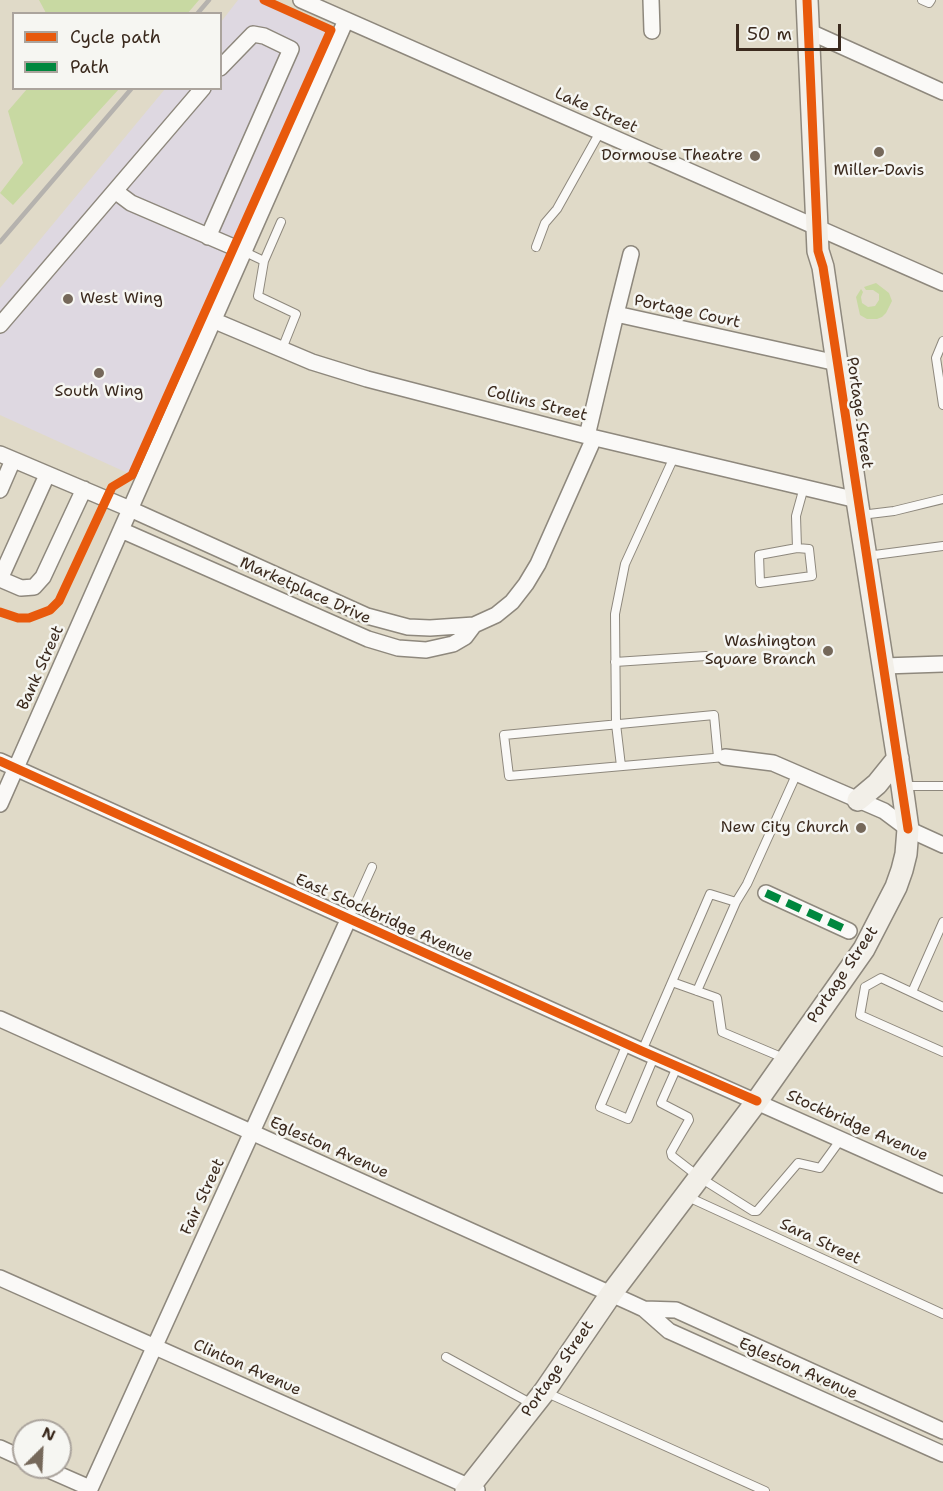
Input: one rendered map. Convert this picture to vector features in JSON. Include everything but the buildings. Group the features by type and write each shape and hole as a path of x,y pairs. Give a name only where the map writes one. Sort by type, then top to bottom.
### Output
{"main road":[{"name":"Portage Street","path":"472,1489 611,1294 757,1101 786,1059 856,982 870,940 896,888 906,854 908,829 898,758 823,267 818,250 807,0"},
{"path":"858,800 877,784 898,758"}],"street":[{"name":"Lake Street","path":"301,0 943,283"},
{"path":"651,0 652,31"},
{"name":"Bank Street","path":"0,804 346,20"},
{"path":"808,31 943,92"},
{"path":"208,237 291,49 253,33 222,66"},
{"path":"0,325 201,90"},
{"path":"115,191 131,203 244,252"},
{"path":"616,314 631,254"},
{"name":"Portage Court","path":"590,437 616,314 837,363"},
{"name":"Collins Street","path":"215,321 338,371 590,437 804,487 858,508"},
{"name":"Marketplace Drive","path":"7,457 130,509 367,616 408,627 430,628 474,625 496,615 512,602 538,564 590,437"},
{"path":"0,490 7,457"},
{"path":"47,475 0,579 21,588 34,587 43,577 84,489"},
{"name":"Marketplace Drive","path":"121,530 368,639 398,648 426,650 446,646 465,637 474,625"},
{"path":"884,666 943,664"},
{"path":"722,757 773,763 885,811 908,829 943,845"},
{"name":"East Stockbridge Avenue","path":"0,761 757,1101"},
{"path":"766,893 849,931"},
{"name":"Fair Street","path":"90,1490 349,918"},
{"name":"Egleston Avenue","path":"0,1019 644,1309 669,1331 943,1454"},
{"name":"Stockbridge Avenue","path":"757,1101 943,1185"},
{"name":"Clinton Avenue","path":"0,1278 472,1489"},
{"name":"Egleston Avenue","path":"644,1309 676,1310 943,1431"},
{"path":"811,1395 820,1375"},
{"path":"67,1479 90,1490"}],"lane":[{"path":"922,0 929,3 931,0"},
{"path":"536,247 545,223 557,209 600,132"},
{"path":"280,222 264,261 258,296 296,314 282,349"},
{"path":"244,252 264,261"},
{"path":"943,341 936,358 943,405"},
{"path":"621,766 616,723 615,614 625,564 674,457"},
{"path":"797,548 796,516 804,487"},
{"path":"858,508 894,511 943,499"},
{"path":"866,556 943,546"},
{"path":"797,548 809,549 812,576 760,583 759,555 797,548"},
{"path":"615,662 706,656"},
{"path":"714,715 722,757 509,776 504,735 714,715"},
{"path":"697,991 797,773"},
{"path":"902,786 943,786"},
{"path":"349,918 372,867"},
{"path":"627,1044 600,1107 628,1119 672,982 710,894 736,902"},
{"path":"912,992 943,922"},
{"path":"943,1007 881,978 856,982 860,1015 943,1052"},
{"path":"672,982 717,998 722,1032 786,1059"},
{"path":"677,1066 661,1103 689,1118 671,1154 699,1177 753,1211 757,1211 795,1165 802,1163 820,1168 841,1139"},
{"name":"Sara Street","path":"685,1195 943,1314"},
{"path":"446,1357 765,1491"}],"shaded area":[{"path":"238,0 264,0 331,30 132,475 0,415 0,288 164,90 222,90 222,21"}],"green space":[{"path":"39,0 199,0 189,12 45,12"},
{"path":"26,90 118,90 13,205 0,193 23,163 8,111"},
{"path":"876,283 889,293 892,301 882,317 867,319 860,315 856,297 861,289 862,303 868,307 875,306 879,300 879,294 873,290 866,290 864,287"}],"railway":[{"path":"199,12 209,0"},
{"path":"0,242 130,90"}],"marked path":[{"path":"766,893 849,931"}],"cycle path":[{"path":"0,612 18,618 29,618 50,610 59,601 112,487 132,475 331,30 264,0"},
{"path":"807,0 818,251 823,267 908,829"},
{"path":"0,761 757,1101"}],"place":[{"name":"Miller-Davis","path":"879,152"},
{"name":"Dormouse Theatre","path":"755,156"},
{"name":"West Wing","path":"68,299"},
{"name":"South Wing","path":"99,373"},
{"name":"Washington Square Branch","path":"828,651"},
{"name":"New City Church","path":"861,828"}]}
